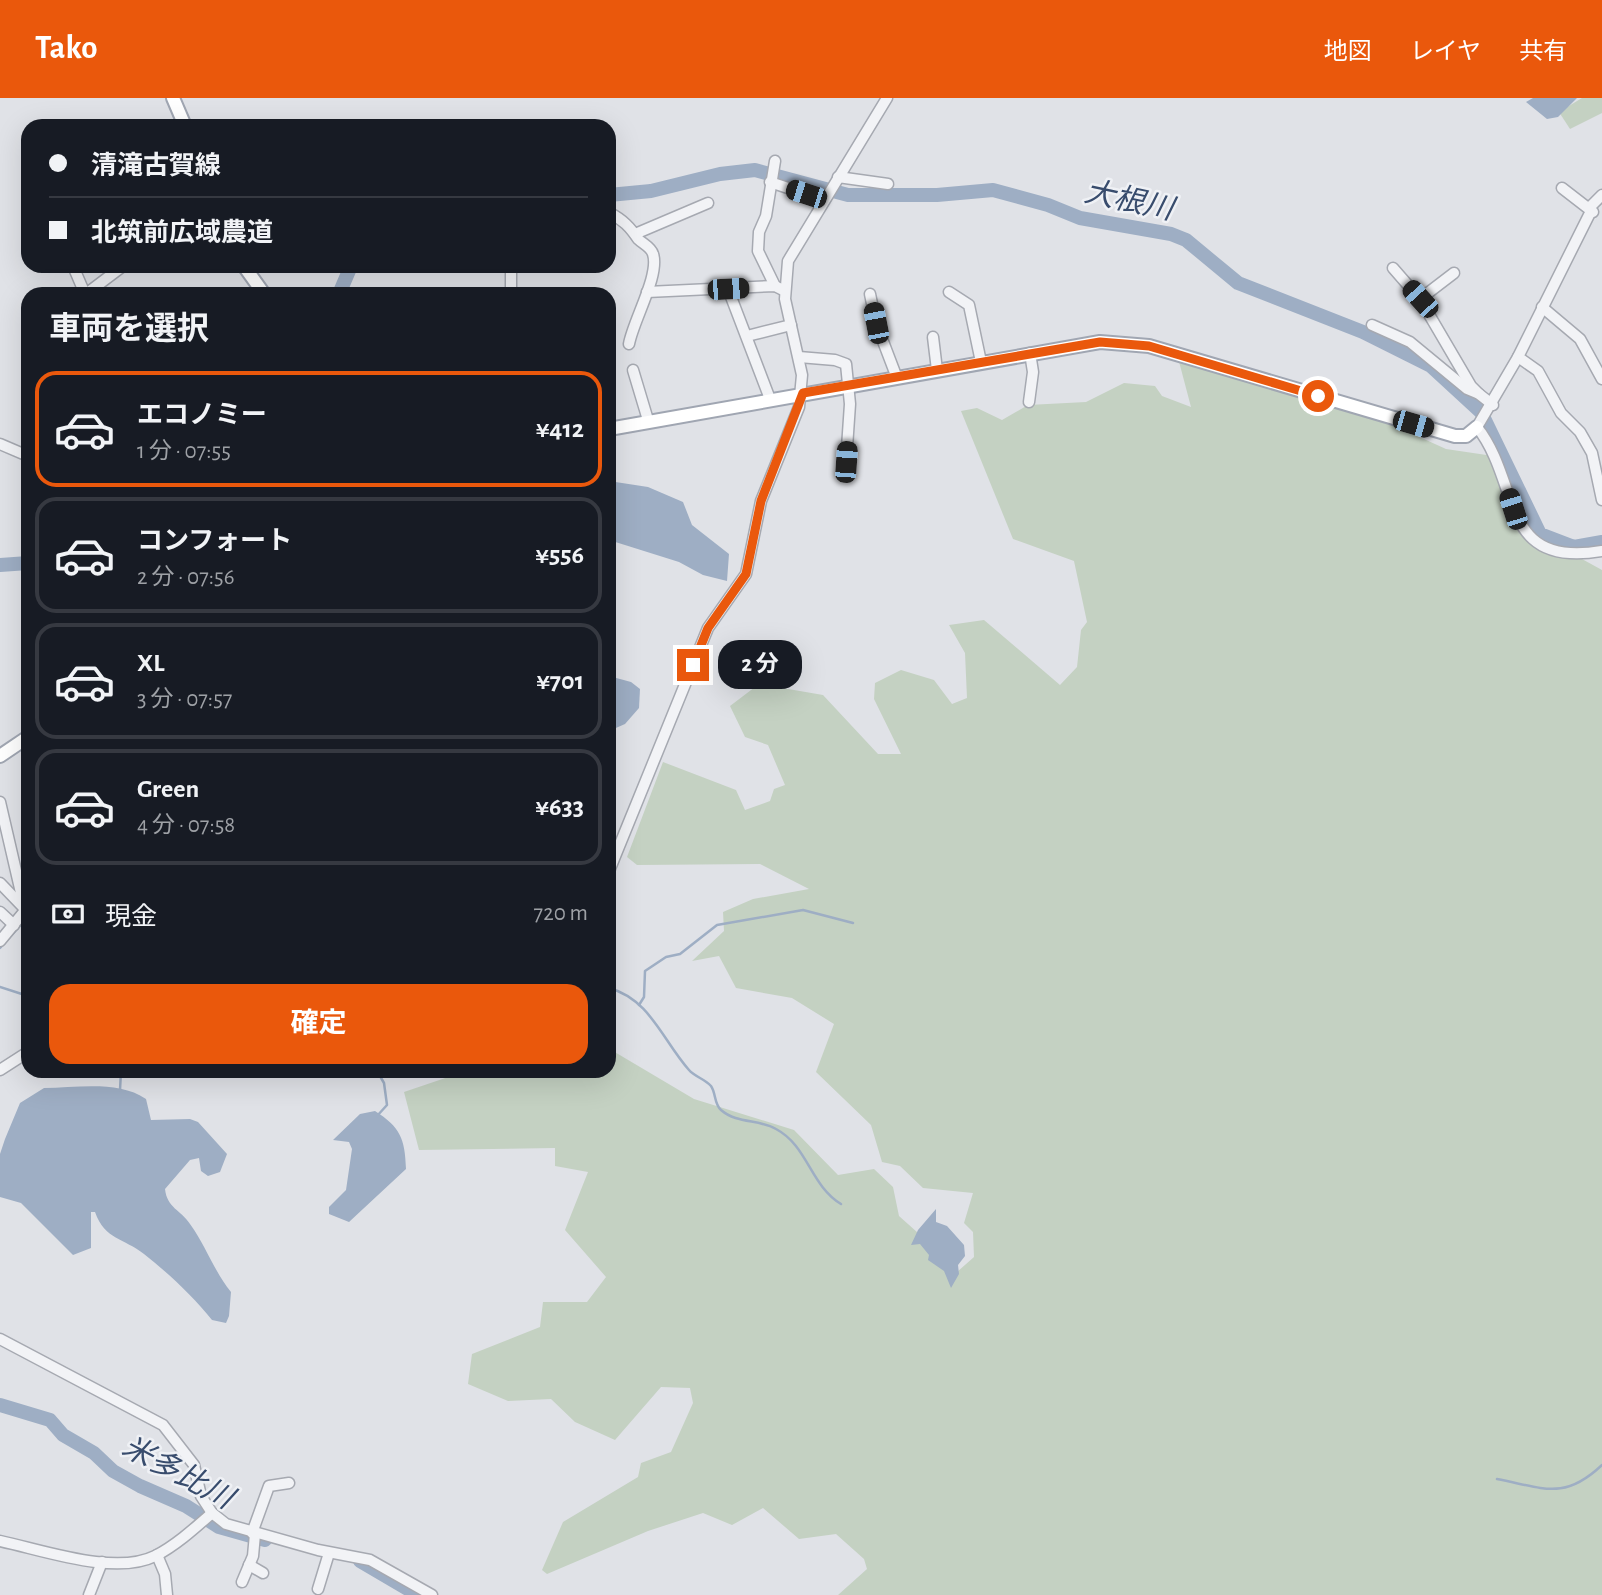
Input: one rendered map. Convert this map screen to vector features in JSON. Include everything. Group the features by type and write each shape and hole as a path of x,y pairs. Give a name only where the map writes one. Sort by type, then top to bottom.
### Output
{"main road":[{"path":"173,98 182,119"},
{"path":"616,427 1080,343 1135,343 1455,436 1466,436 1478,427"},
{"path":"0,756 21,742"}],"street":[{"path":"780,289 788,261 887,98"},
{"path":"616,853 708,628 746,574 761,501 803,393 799,357 780,289 758,251 759,232 766,216 775,161"},
{"path":"838,177 888,184"},
{"path":"770,182 826,197"},
{"path":"1562,188 1590,212"},
{"path":"1602,195 1590,212 1493,405 1478,427 1495,453 1517,520 1524,531 1550,550 1563,555 1602,551"},
{"path":"635,234 708,203"},
{"path":"616,217 625,222 652,250 654,258 648,292 633,325 629,344"},
{"path":"1393,268 1420,299 1471,386 1493,405"},
{"path":"95,287 114,273"},
{"path":"1420,299 1454,273"},
{"path":"728,289 770,399"},
{"path":"648,292 780,289"},
{"path":"949,292 969,305 981,362"},
{"path":"870,294 876,323 897,378"},
{"path":"1542,307 1580,339 1602,379"},
{"path":"747,336 791,325"},
{"path":"1372,325 1409,342 1467,389 1479,394"},
{"path":"933,337 937,370"},
{"path":"1029,402 1033,372 1030,353"},
{"path":"799,357 835,359 846,364 849,386 846,462"},
{"path":"1518,357 1544,378 1560,413 1580,432 1599,473 1602,500"},
{"path":"633,370 648,420"},
{"path":"0,444 21,453"},
{"path":"0,802 21,884"},
{"path":"0,883 21,902"},
{"path":"0,912 14,925"},
{"path":"0,941 21,916"},
{"path":"0,1070 21,1056"},
{"path":"0,1339 163,1425 194,1465 201,1496 212,1513 226,1524 253,1534 370,1560 432,1595"},
{"path":"242,1582 249,1565 253,1534 269,1486 289,1483"},
{"path":"0,1541 102,1562 138,1563 157,1556 212,1513"},
{"path":"318,1589 329,1553"},
{"path":"157,1556 165,1574 167,1595"},
{"path":"89,1595 102,1562"},
{"path":"249,1565 263,1573"}],"green space":[{"path":"1582,98 1602,98 1602,113 1570,129 1559,112"},
{"path":"1177,354 1393,425 1446,449 1500,457 1531,531 1602,570 1602,1595 838,1595 867,1569 864,1559 836,1534 799,1539 763,1508 732,1525 703,1513 648,1531 547,1574 542,1570 563,1522 638,1477 641,1463 671,1452 693,1403 690,1388 661,1387 615,1440 575,1422 551,1399 508,1401 468,1384 472,1354 540,1327 543,1302 587,1302 606,1277 565,1230 588,1172 555,1166 555,1148 419,1150 404,1092 445,1078 616,1078 616,1053 694,1099 794,1130 838,1175 874,1169 893,1187 899,1216 945,1257 957,1272 974,1257 973,1232 964,1223 973,1193 923,1188 900,1166 882,1162 871,1125 816,1072 834,1024 792,998 736,988 719,956 692,961 724,931 723,912 753,899 809,889 760,864 637,865 627,857 663,762 736,790 745,810 770,801 774,789 785,785 768,745 745,737 730,706 759,684 823,695 878,754 901,754 874,699 875,683 901,670 934,680 952,704 967,698 965,653 949,625 984,620 1060,685 1077,667 1081,630 1087,622 1074,561 1013,539 961,411 977,408 1002,420 1028,405 1086,402 1124,383 1155,386 1162,396 1191,407"}],"water":[{"path":"1533,98 1577,98 1558,117 1547,119 1526,102"},
{"path":"616,482 648,487 683,502 692,525 729,554 727,581 703,575 679,562 616,542"},
{"path":"616,678 631,682 640,689 639,708 625,724 616,728"},
{"path":"97,1086 135,1093 146,1099 151,1120 190,1119 198,1122 227,1154 220,1172 208,1176 201,1171 199,1158 190,1160 165,1189 168,1201 190,1224 231,1292 226,1323 212,1320 162,1269 104,1228 95,1212 91,1212 91,1248 73,1255 21,1203 0,1197 0,1154 5,1139 20,1103 44,1088"},
{"path":"375,1111 400,1134 406,1169 349,1222 329,1214 329,1207 346,1190 352,1149 349,1142 333,1140 360,1114"},
{"path":"936,1209 936,1222 947,1226 964,1245 965,1256 958,1265 959,1274 951,1288 944,1271 928,1260 929,1255 920,1244 911,1245 918,1230"}],"waterway":[{"name":"大根川","path":"616,194 651,191 720,174 755,170 848,195 937,195 993,190 1048,205 1080,218 1171,234 1186,240 1238,283 1363,332 1431,366 1481,412 1540,534 1574,547 1602,542"},
{"name":"大根川","path":"342,287 348,273"},
{"name":"大根川","path":"0,565 21,564"},
{"path":"639,1005 644,997 645,971 666,957 680,954 717,925 803,910 853,923"},
{"path":"0,948 21,925"},
{"path":"0,987 21,994"},
{"path":"616,990 635,1001 655,1022 689,1070 711,1086 721,1110 734,1117 769,1126 787,1136 822,1187 841,1204"},
{"path":"120,1090 121,1078"},
{"path":"377,1116 387,1105 381,1078"},
{"name":"米多比川","path":"0,1405 50,1420 63,1435 94,1453 113,1471 186,1506 219,1527 265,1540"},
{"path":"1497,1479 1541,1488 1564,1488 1576,1484 1602,1465"},
{"name":"米多比川","path":"360,1561 418,1595"}],"route":[{"path":"693,665 708,628 746,574 761,501 803,393 1080,343 1122,342 1149,346 1318,396"}]}
